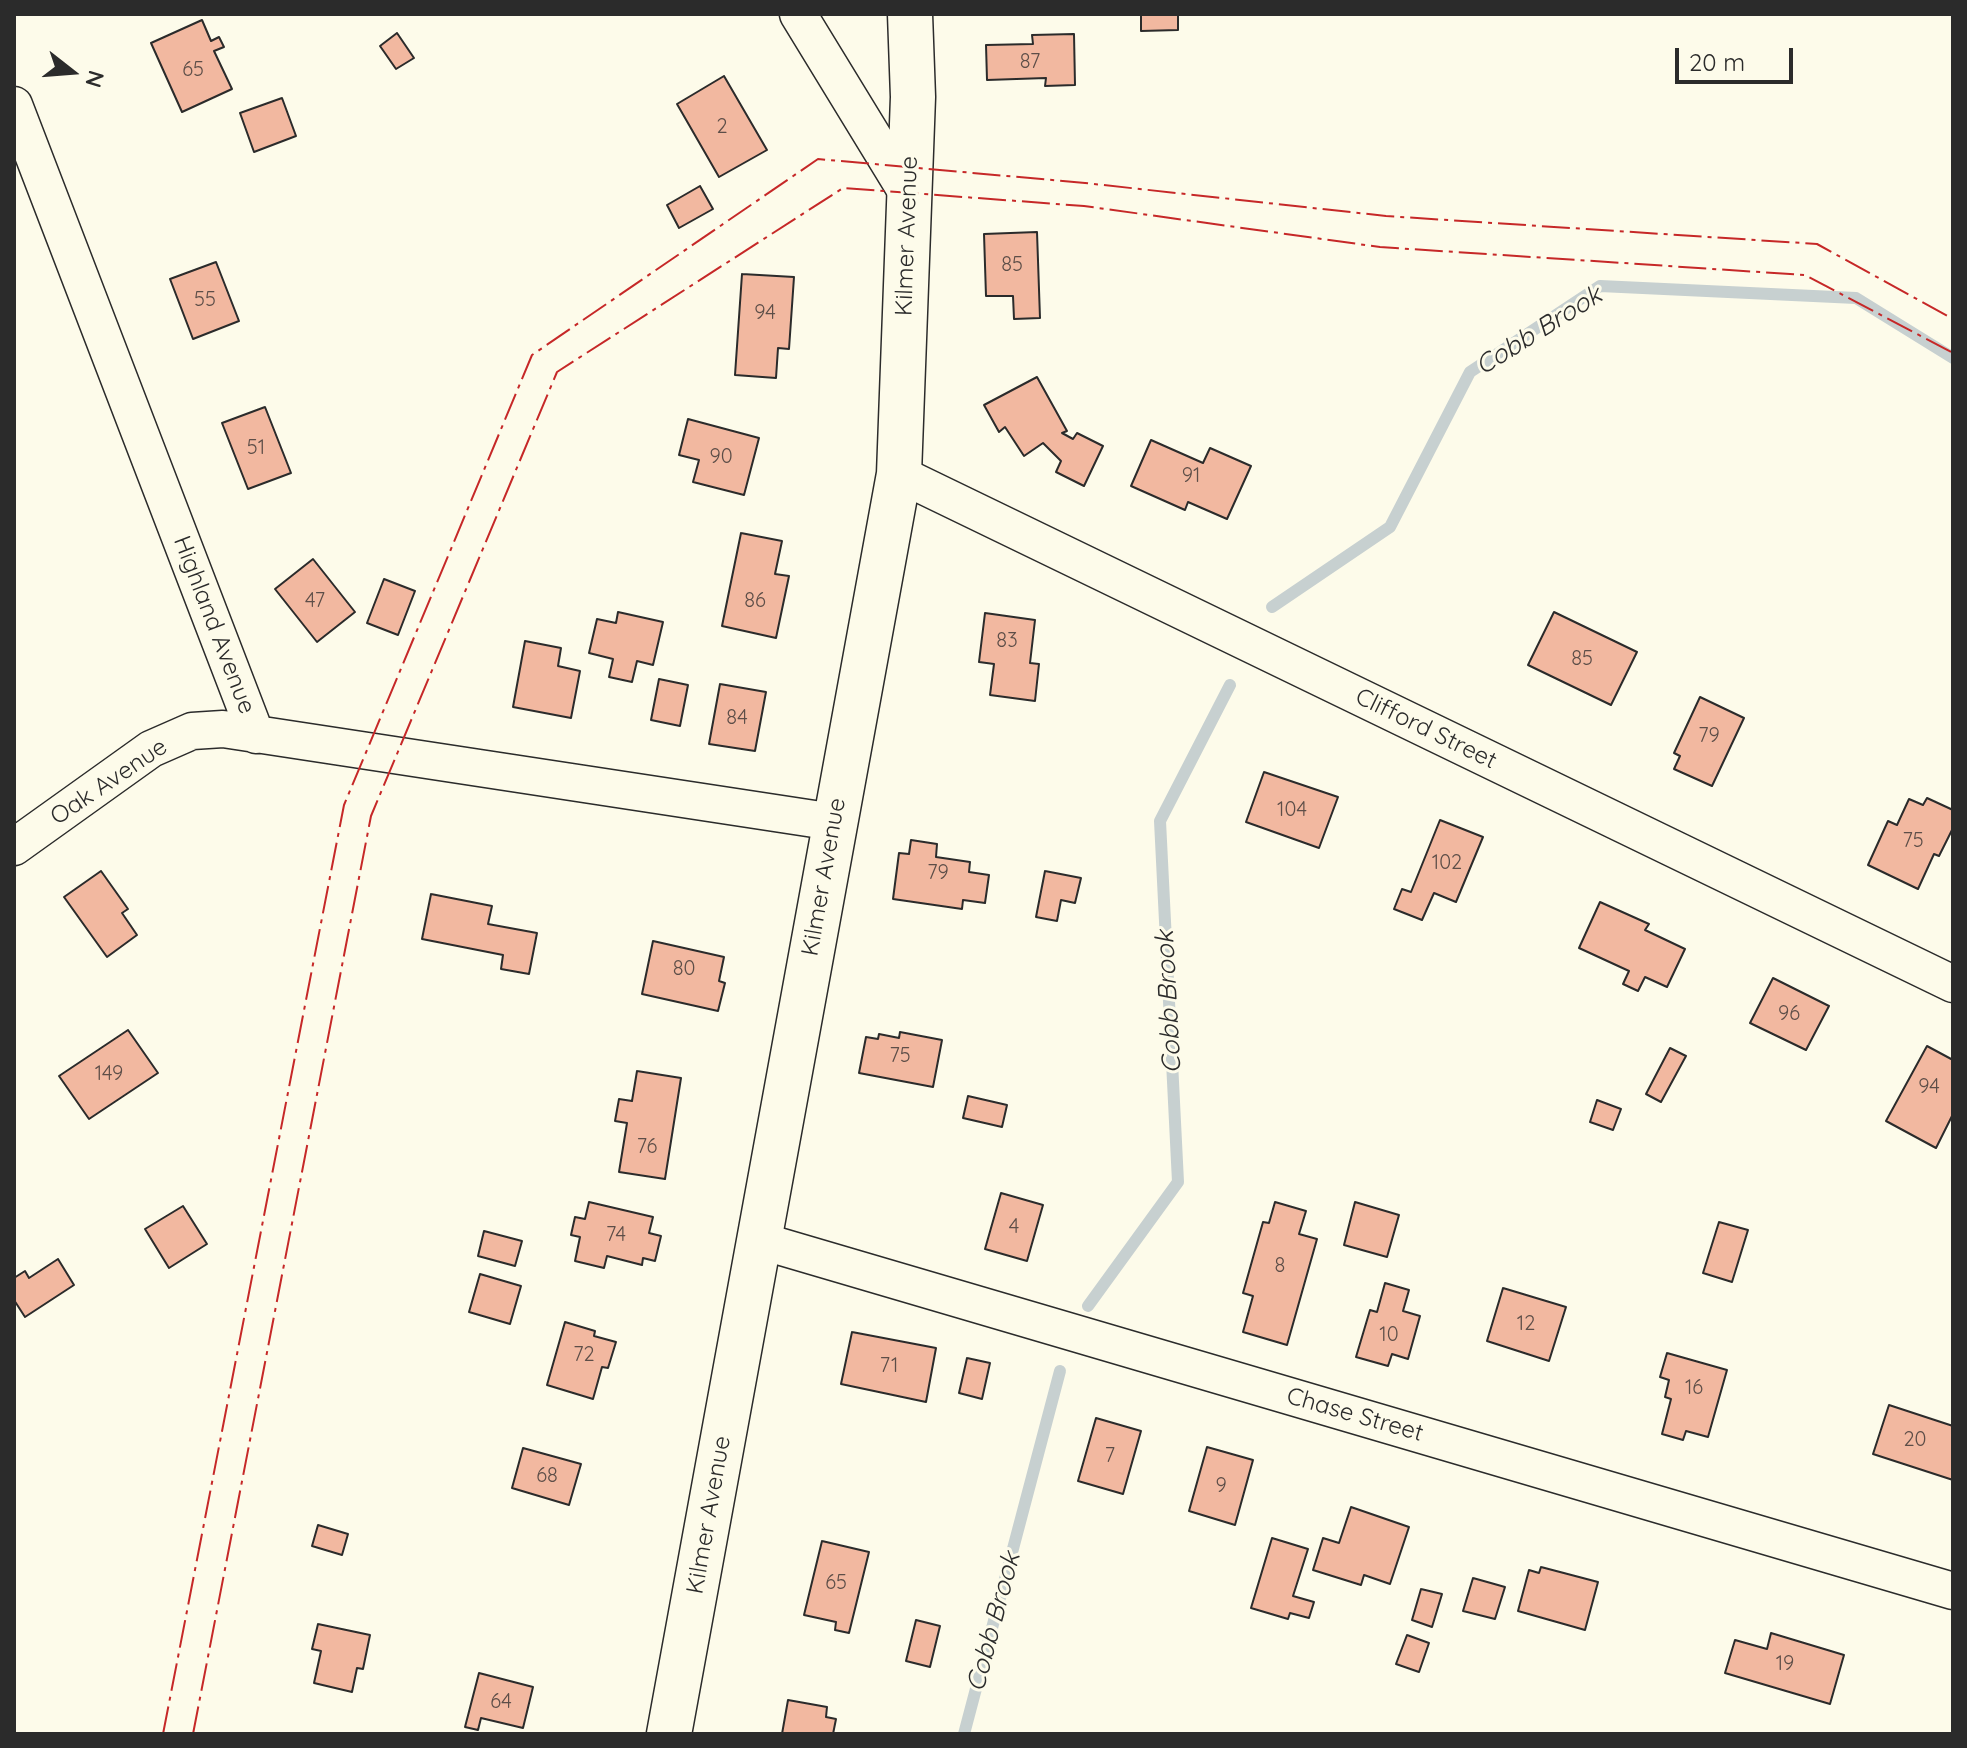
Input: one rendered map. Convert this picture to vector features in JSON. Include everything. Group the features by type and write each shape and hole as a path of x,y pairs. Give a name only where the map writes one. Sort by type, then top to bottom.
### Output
{"street":[{"path":"798,14 908,194"},
{"name":"Kilmer Avenue","path":"669,1734 899,474 913,97 910,14"},
{"name":"Highland Avenue","path":"14,105 256,735 834,822"},
{"name":"Clifford Street","path":"899,474 1953,984"},
{"name":"Oak Avenue","path":"14,847 114,774 171,738 192,731 223,729 256,735"},
{"name":"Chase Street","path":"758,1240 1953,1591"}],"building":[{"path":"1141,14 1178,14 1178,30 1141,31"},
{"path":"202,20 211,41 219,37 224,47 214,51 232,89 182,112 151,43"},
{"path":"397,33 414,58 396,69 380,46"},
{"path":"1074,34 1075,85 1045,86 1046,78 987,80 986,45 1033,44 1032,35"},
{"path":"724,76 767,150 719,177 677,104"},
{"path":"282,98 296,136 254,152 240,113"},
{"path":"700,186 713,209 679,228 667,205"},
{"path":"1037,232 1040,318 1014,319 1013,296 986,296 984,234"},
{"path":"216,262 239,321 193,339 170,279"},
{"path":"742,274 794,277 789,349 778,348 776,378 735,375"},
{"path":"1037,377 1067,431 1062,433 1073,439 1077,433 1103,446 1084,486 1056,472 1061,461 1043,443 1024,456 1005,427 999,432 984,405"},
{"path":"265,407 291,473 248,489 222,423"},
{"path":"688,419 759,438 744,495 693,482 699,460 679,455"},
{"path":"1151,440 1203,463 1210,448 1251,466 1227,519 1188,502 1185,510 1131,486"},
{"path":"741,533 782,541 775,574 789,576 776,638 722,626"},
{"path":"313,559 355,612 317,642 275,589"},
{"path":"384,579 415,591 398,635 367,623"},
{"path":"618,612 663,622 653,665 637,661 632,682 609,677 613,659 589,653 597,619 616,623"},
{"path":"1554,612 1637,652 1611,705 1528,665"},
{"path":"985,613 1035,620 1030,663 1039,664 1035,701 990,695 994,664 979,662"},
{"path":"525,641 561,648 558,666 580,671 571,718 513,707"},
{"path":"659,679 688,685 680,726 651,720"},
{"path":"720,684 766,692 755,751 709,744"},
{"path":"1700,697 1744,718 1712,786 1674,769 1680,756 1674,753"},
{"path":"1264,772 1338,797 1319,848 1246,822"},
{"path":"1927,798 1953,810 1953,828 1939,856 1934,854 1918,889 1868,865 1888,821 1897,825 1909,799 1923,805"},
{"path":"1440,820 1483,837 1456,902 1434,893 1422,920 1394,909 1402,889 1411,892"},
{"path":"911,840 937,844 936,857 970,862 969,872 989,875 985,903 963,900 962,909 893,899 899,853 909,854"},
{"path":"101,871 128,909 122,913 137,935 107,957 64,897"},
{"path":"1045,871 1081,878 1075,903 1061,900 1057,921 1036,917"},
{"path":"431,894 492,906 488,924 537,933 529,974 501,969 503,955 422,939"},
{"path":"1600,902 1649,924 1645,930 1685,949 1667,987 1645,977 1638,991 1623,984 1629,971 1579,948"},
{"path":"653,941 724,957 719,981 725,983 718,1011 642,994"},
{"path":"1773,978 1829,1006 1806,1050 1750,1023"},
{"path":"128,1030 158,1073 89,1119 59,1076"},
{"path":"900,1032 942,1040 933,1087 859,1073 866,1037 878,1039 879,1034 899,1038"},
{"path":"1927,1046 1953,1060 1953,1114 1936,1148 1886,1121"},
{"path":"1670,1048 1686,1056 1661,1102 1646,1094"},
{"path":"637,1071 681,1078 665,1179 619,1172 627,1123 615,1121 619,1099 632,1101"},
{"path":"968,1096 1007,1105 1002,1127 963,1118"},
{"path":"1597,1100 1621,1109 1613,1130 1590,1122"},
{"path":"1001,1193 1043,1205 1027,1261 985,1249"},
{"path":"589,1202 653,1217 649,1233 661,1236 655,1261 643,1258 642,1265 607,1256 604,1268 575,1261 580,1237 571,1235 575,1217 585,1219"},
{"path":"1275,1202 1306,1211 1299,1234 1317,1239 1287,1345 1243,1332 1253,1296 1243,1293 1263,1222 1269,1223"},
{"path":"1355,1202 1399,1215 1387,1257 1344,1245"},
{"path":"183,1206 207,1244 169,1268 145,1229"},
{"path":"1719,1222 1748,1230 1732,1282 1703,1273"},
{"path":"484,1231 522,1241 515,1266 478,1256"},
{"path":"58,1259 74,1285 25,1317 14,1300 14,1278 25,1271 29,1278"},
{"path":"480,1274 521,1286 510,1324 469,1312"},
{"path":"1385,1283 1409,1290 1403,1311 1420,1316 1408,1359 1392,1354 1388,1366 1356,1357 1370,1310 1377,1312"},
{"path":"1503,1288 1566,1307 1549,1361 1487,1341"},
{"path":"565,1322 595,1331 594,1336 616,1342 608,1368 602,1367 593,1399 547,1385"},
{"path":"852,1332 936,1348 926,1402 841,1384"},
{"path":"1667,1353 1727,1370 1708,1437 1686,1431 1683,1440 1662,1434 1671,1399 1665,1397 1669,1380 1660,1377"},
{"path":"967,1358 990,1363 982,1399 959,1393"},
{"path":"1889,1405 1953,1426 1953,1480 1873,1454"},
{"path":"1096,1418 1141,1431 1123,1494 1078,1481"},
{"path":"1207,1447 1253,1460 1235,1525 1189,1511"},
{"path":"523,1448 581,1464 569,1505 512,1488"},
{"path":"1351,1507 1409,1527 1390,1584 1364,1575 1361,1585 1313,1570 1323,1538 1339,1543"},
{"path":"318,1525 348,1534 342,1555 312,1546"},
{"path":"1272,1538 1308,1549 1293,1596 1314,1602 1309,1618 1290,1613 1288,1619 1251,1608"},
{"path":"822,1541 869,1552 849,1633 835,1630 836,1622 804,1615"},
{"path":"1541,1567 1598,1582 1585,1630 1518,1611 1529,1570 1539,1573"},
{"path":"1473,1578 1505,1587 1495,1619 1463,1611"},
{"path":"1421,1589 1442,1594 1432,1627 1412,1620"},
{"path":"916,1620 940,1626 930,1667 906,1661"},
{"path":"318,1624 370,1635 363,1669 357,1668 352,1692 314,1683 321,1651 312,1649"},
{"path":"1771,1633 1844,1655 1830,1704 1725,1673 1735,1640 1767,1649"},
{"path":"1407,1635 1429,1643 1419,1672 1396,1664"},
{"path":"479,1673 533,1687 523,1728 481,1718 478,1730 465,1727"},
{"path":"788,1700 827,1707 826,1717 836,1719 833,1734 782,1734"}],"waterway":[{"name":"Cobb Brook","path":"1272,607 1390,527 1470,372 1600,286 1856,298 1953,358"},
{"name":"Cobb Brook","path":"1088,1306 1178,1182 1160,821 1230,685"},
{"name":"Cobb Brook","path":"964,1734 1060,1371"}],"power":[{"path":"163,1734 344,805 532,355 818,159 1085,183 1386,216 1817,244 1953,319"},
{"path":"193,1734 371,816 557,372 843,188 1084,206 1380,247 1805,275 1953,353"}]}
